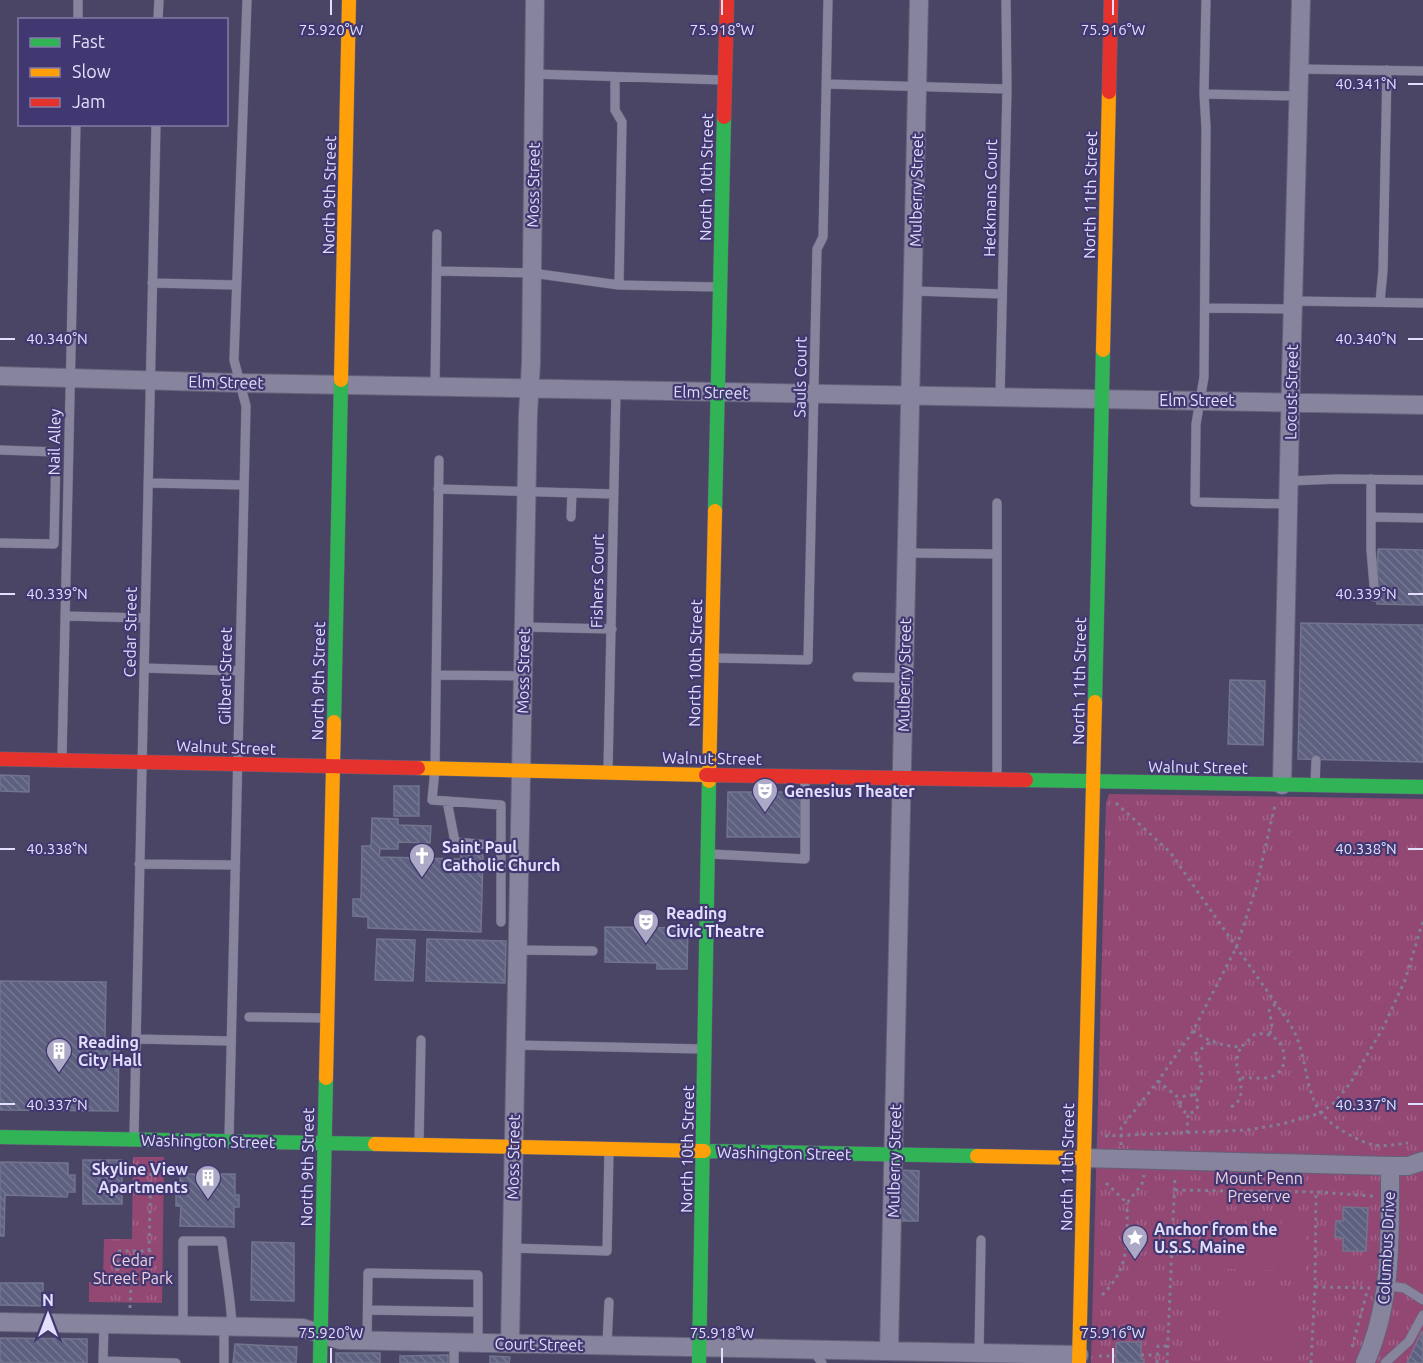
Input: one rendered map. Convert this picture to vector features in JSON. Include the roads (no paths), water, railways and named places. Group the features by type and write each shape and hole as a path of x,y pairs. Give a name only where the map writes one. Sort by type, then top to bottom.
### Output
{"street":[{"name":"North 9th Street","path":"320,1363 350,0"},
{"name":"Moss Street","path":"510,1342 517,950 509,909 520,770 523,676 530,388 535,0"},
{"name":"North 10th Street","path":"699,1355 717,392 727,0"},
{"name":"Mulberry Street","path":"883,1357 894,1155 919,0"},
{"name":"North 11th Street","path":"1079,1359 1111,0"},
{"name":"Locust Street","path":"1282,785 1301,0"},
{"name":"Elm Street","path":"0,376 435,387 1423,405"},
{"name":"Walnut Street","path":"0,759 710,775 1423,787"},
{"name":"Washington Street","path":"0,1137 1390,1166 1408,1166 1423,1161"},
{"name":"Columbus Drive","path":"1364,1360 1383,1310 1387,1286 1390,1166"},
{"name":"Court Street","path":"0,1322 303,1328 340,1340 510,1342 607,1346 699,1355 883,1357 979,1353 1079,1359"}],"lane":[{"path":"78,0 78,18"},
{"path":"158,18 159,0"},
{"name":"Gilbert Street","path":"229,1141 246,406 234,360 247,0"},
{"name":"Sauls Court","path":"712,658 808,660 818,249 823,237 828,0"},
{"name":"Heckmans Court","path":"1000,397 1007,90 1006,0"},
{"path":"1206,0 1204,94 1206,308 1204,376 1196,424 1195,502 1289,504"},
{"path":"1299,69 1423,71"},
{"path":"1380,302 1383,270 1387,70"},
{"path":"534,74 725,80"},
{"path":"615,78 615,110 622,122 618,285"},
{"path":"826,84 1007,90"},
{"path":"1204,94 1299,96"},
{"name":"Nail Alley","path":"62,760 76,126"},
{"name":"Cedar Street","path":"134,1139 156,126"},
{"path":"435,387 437,234"},
{"path":"437,271 532,273 618,285 720,287"},
{"path":"152,283 236,285"},
{"path":"914,291 1002,294"},
{"path":"1206,308 1380,302 1423,303"},
{"name":"Fishers Court","path":"608,772 616,390"},
{"path":"0,450 56,452 54,544 0,543"},
{"path":"439,459 435,769 432,800 501,805 501,846 509,909 501,922"},
{"path":"1371,479 1375,597"},
{"path":"1290,481 1423,480"},
{"path":"148,483 244,485"},
{"path":"438,489 614,494"},
{"path":"572,493 572,517"},
{"path":"997,503 999,633 997,780"},
{"path":"1371,518 1423,518"},
{"path":"907,553 996,554"},
{"path":"65,616 145,618"},
{"path":"524,627 612,629"},
{"path":"144,669 240,671"},
{"path":"436,675 523,676"},
{"path":"857,677 904,678"},
{"path":"1315,785 1316,760"},
{"path":"709,854 805,859 805,776"},
{"path":"447,801 455,842 501,846"},
{"path":"139,864 235,866"},
{"path":"517,950 593,951"},
{"path":"249,1017 327,1018"},
{"path":"136,1039 231,1041"},
{"path":"419,1145 421,1040"},
{"path":"515,1045 705,1049"},
{"path":"511,1248 607,1251 609,1149"},
{"path":"979,1353 981,1240"},
{"path":"183,1326 183,1241 222,1241 227,1291 231,1300 224,1363"},
{"path":"367,1341 368,1273 478,1275 478,1342"},
{"path":"1387,1286 1404,1288 1423,1300"},
{"path":"607,1346 609,1302"},
{"path":"368,1310 478,1312"},
{"path":"1385,1363 1409,1341 1423,1316"},
{"path":"104,1324 103,1362 176,1363"},
{"path":"454,1341 454,1363"}],"place":[{"name":"Genesius Theater","path":"765,814"},
{"name":"Saint Paul Catholic Church","path":"422,879"},
{"name":"Reading Civic Theatre","path":"646,945"},
{"name":"Reading City Hall","path":"59,1074"},
{"name":"Skyline View Apartments","path":"208,1201"},
{"name":"Anchor from the U.S.S. Maine","path":"1135,1261"}],"park label":[{"name":"Mount Penn Preserve","path":"1259,1187"},
{"name":"Cedar Street Park","path":"133,1269"}]}
